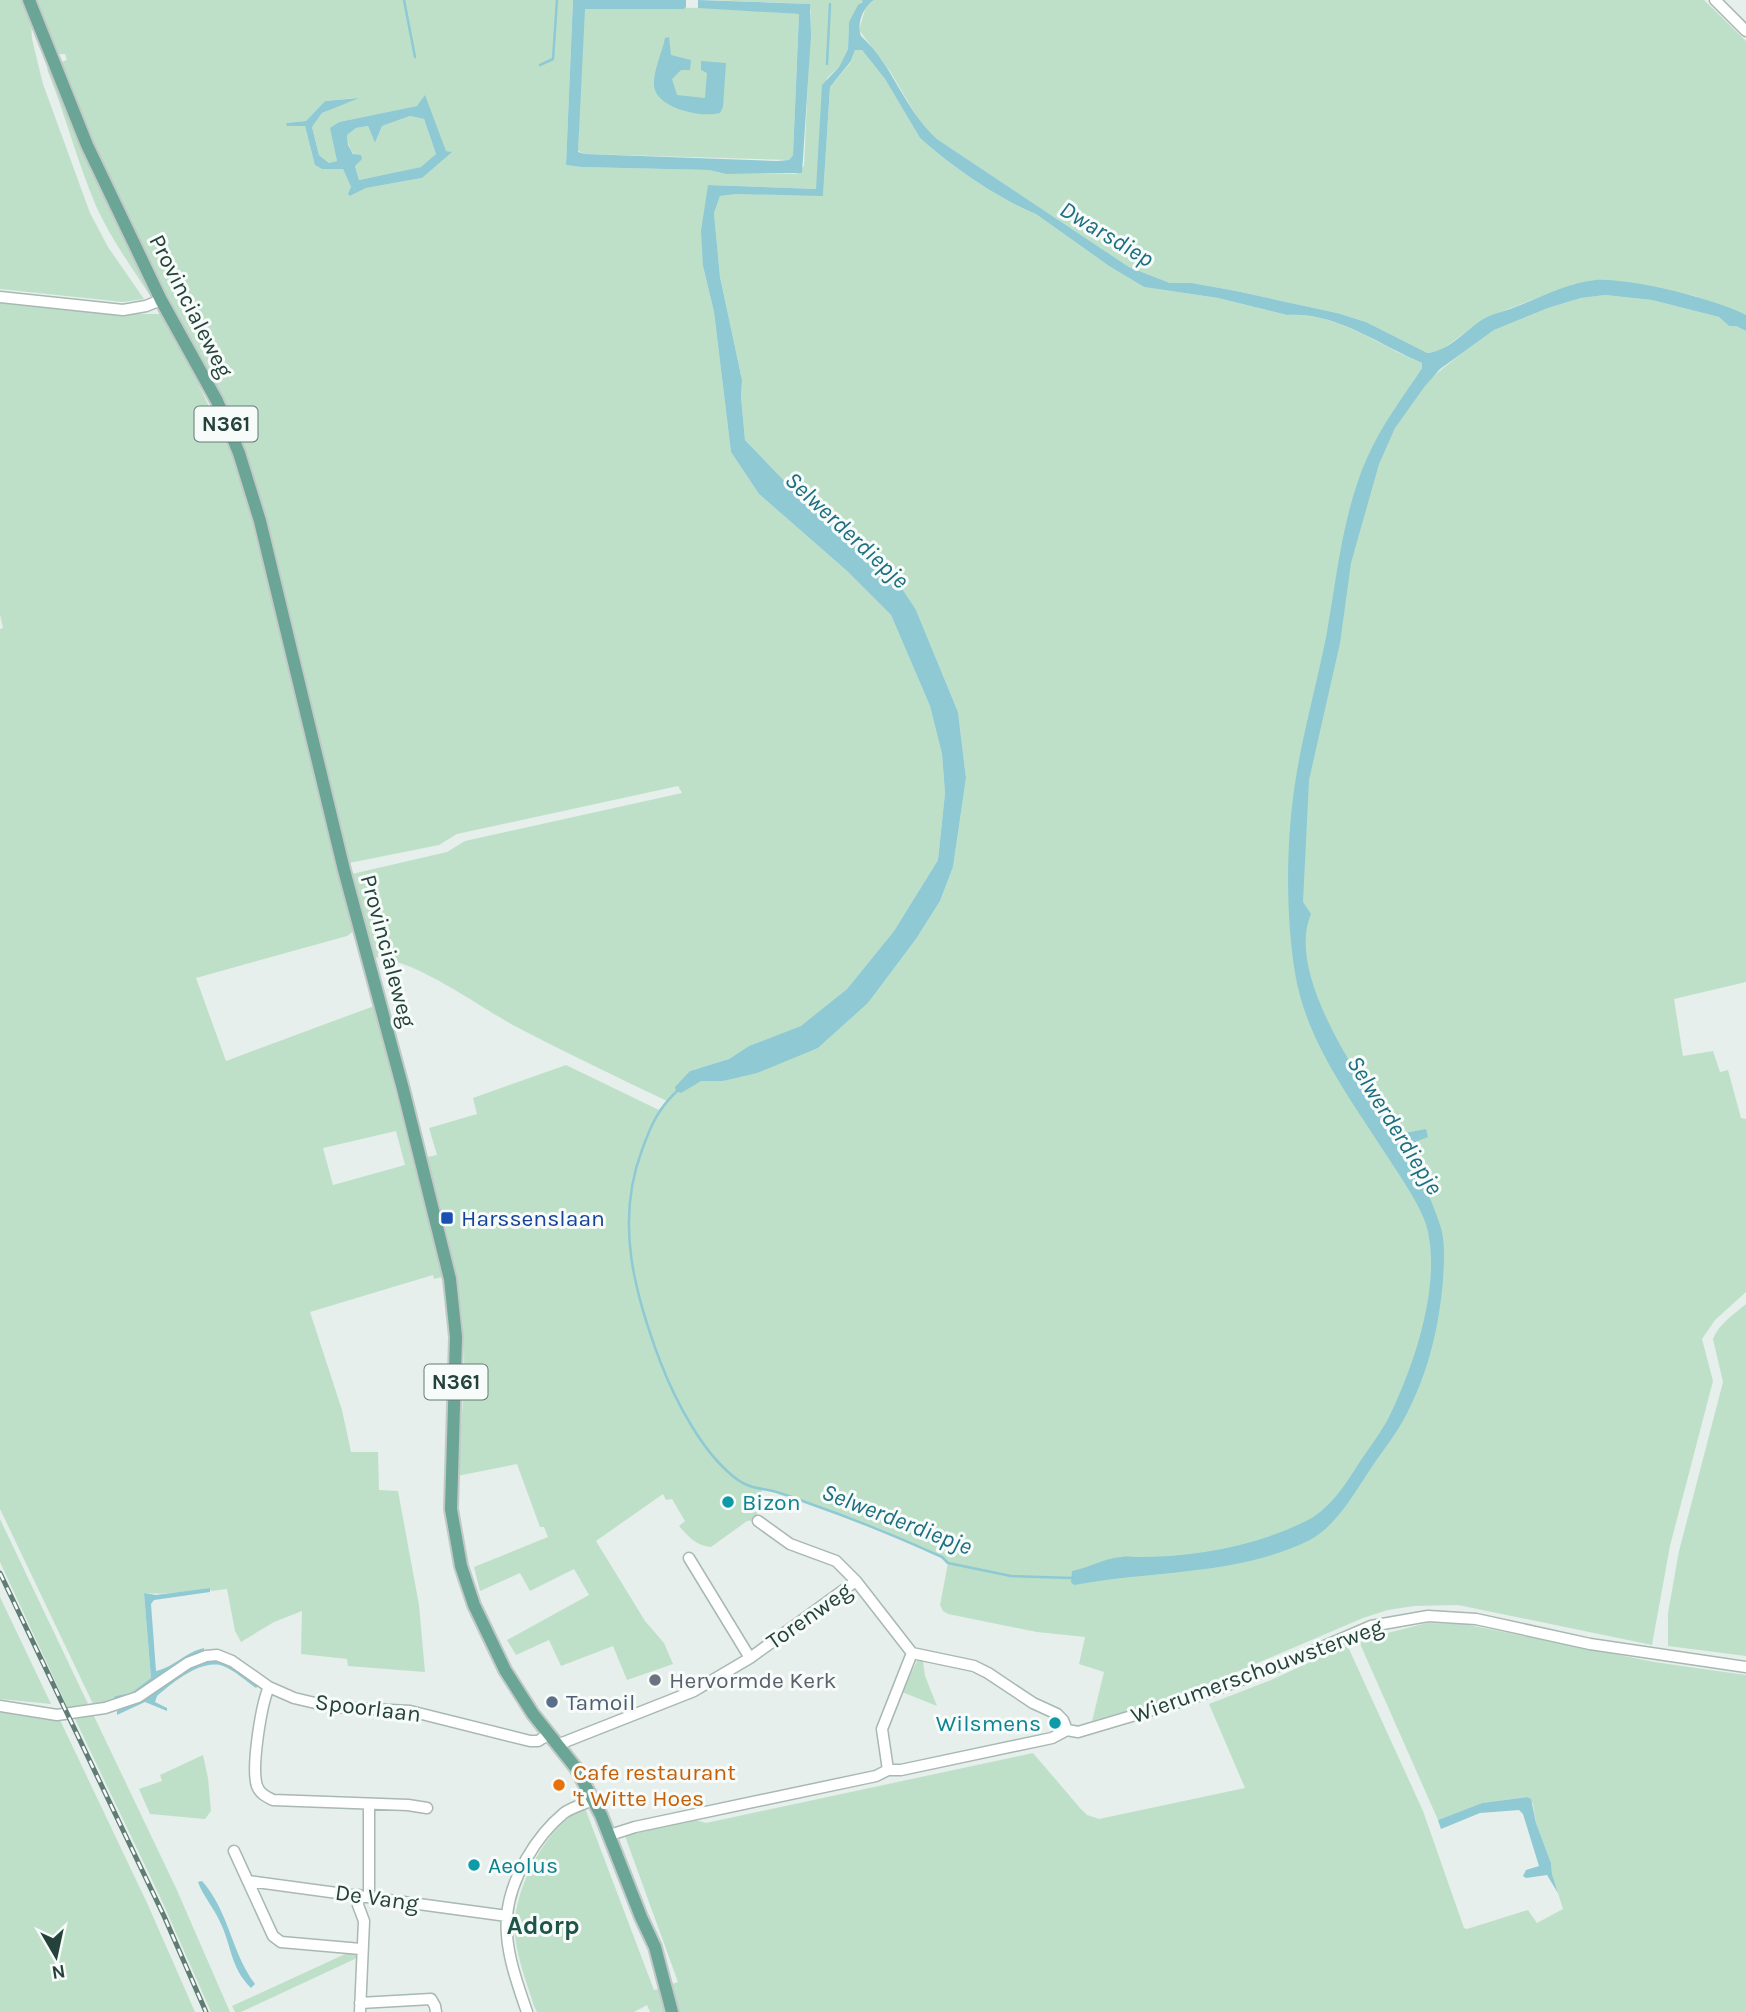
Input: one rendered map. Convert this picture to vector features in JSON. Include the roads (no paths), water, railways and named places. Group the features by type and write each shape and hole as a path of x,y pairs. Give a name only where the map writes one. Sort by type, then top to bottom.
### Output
{"main road":[{"name":"Provincialeweg","path":"29,0 87,145 161,300 217,401 239,453 257,510 344,870 403,1088 450,1279 456,1364 451,1509 461,1566 474,1605 497,1656 516,1689 576,1768 594,1800 641,1917 652,1966 672,2012"}],"street":[{"path":"1715,0 1746,31"},
{"path":"0,297 123,310 161,300"},
{"path":"758,1521 790,1544 836,1561 856,1581"},
{"path":"689,1558 750,1658"},
{"name":"Torenweg","path":"557,1745 688,1694 750,1658 856,1581 912,1653"},
{"name":"Wierumerschouwsterweg","path":"610,1835 635,1826 879,1775 888,1770 901,1770 1052,1738 1066,1730 1078,1732 1196,1697 1271,1669 1371,1626 1428,1616 1476,1619 1590,1644 1746,1667"},
{"path":"888,1770 882,1729 912,1653 974,1666 988,1672 1033,1703 1056,1714 1063,1720 1066,1730"},
{"name":"Spoorlaan","path":"0,1706 57,1715 105,1708 133,1699 188,1663 212,1655 232,1661 269,1687 294,1698 332,1707 410,1711 530,1741 538,1741 548,1734"},
{"path":"269,1687 264,1699 257,1753 257,1786 263,1795 274,1800 427,1808"},
{"path":"527,2012 508,1945 507,1916 512,1892 523,1866 540,1839 566,1811 594,1800"},
{"path":"369,1805 364,1896 358,1905 364,1921 360,2007 431,1999 436,2012"},
{"path":"234,1851 273,1936 281,1942 361,1949"},
{"name":"De Vang","path":"248,1881 507,1916"}],"water":[{"path":"573,0 686,0 684,9 585,9 578,152 777,161 789,160 793,155 799,14 698,8 698,0 810,4 811,35 802,173 726,174 709,170 566,165"},
{"path":"862,0 874,0 862,15 861,36 882,60 916,115 937,139 1129,267 1170,283 1192,283 1337,313 1366,322 1427,353 1450,344 1489,316 1586,281 1630,282 1714,302 1746,315 1746,331 1729,326 1719,317 1652,300 1605,295 1581,298 1548,308 1494,330 1440,369 1395,428 1379,464 1351,563 1340,643 1309,780 1303,902 1311,914 1306,938 1308,966 1317,995 1345,1054 1391,1127 1400,1134 1426,1129 1428,1137 1410,1144 1407,1149 1441,1229 1444,1258 1441,1298 1431,1350 1413,1401 1398,1429 1345,1508 1328,1527 1308,1541 1251,1561 1074,1585 1071,1582 1072,1571 1109,1559 1158,1557 1222,1549 1284,1531 1313,1517 1336,1497 1382,1430 1398,1398 1416,1350 1431,1272 1426,1224 1407,1187 1331,1067 1309,1022 1295,973 1288,872 1297,771 1352,500 1373,446 1422,368 1422,363 1357,331 1323,319 1287,315 1218,298 1144,287 1109,266 1036,214 975,180 932,149 920,138 885,79 862,50 855,50 851,61 830,87 823,196 720,196 714,213 720,277 742,380 745,440 794,491 883,560 916,610 958,712 966,778 953,867 940,901 916,939 868,1003 818,1048 757,1073 723,1081 701,1081 681,1093 676,1091 675,1087 690,1071 729,1059 749,1046 801,1026 847,989 894,931 938,860 945,793 942,754 930,706 891,615 846,570 759,494 731,452 714,312 703,266 701,231 708,185 816,189 822,85 839,67 848,49 849,22"},
{"path":"669,37 671,55 691,60 690,70 681,70 672,79 677,95 705,98 707,73 701,70 701,61 726,63 723,107 720,113 703,114 681,110 663,101 657,94 654,86 655,74 665,38"},
{"path":"425,95 446,151 452,152 422,178 366,188 350,196 348,194 351,187 343,169 322,169 315,165 305,126 287,126 286,123 306,121 325,101 359,98 322,113 312,127 319,155 329,163 337,161 330,128 339,122 417,106","holes":["410,116 424,119 436,154 421,167 359,180 355,166 362,159 361,155 353,154 347,135 356,128 368,126 375,143 382,126"]},
{"path":"210,1588 210,1592 154,1600 151,1604 156,1671 197,1650 204,1648 204,1651 178,1663 140,1691 114,1698 131,1693 151,1678 144,1593 156,1595"},
{"path":"208,1660 229,1664 258,1686 256,1688 223,1666 206,1665 188,1673 157,1696 155,1702 167,1708 167,1711 145,1702 117,1715 117,1711 184,1671"},
{"path":"1527,1797 1531,1799 1558,1893 1547,1875 1526,1878 1523,1876 1526,1870 1539,1866 1523,1814 1519,1810 1480,1813 1441,1829 1438,1820 1482,1803"},
{"path":"202,1881 218,1905 240,1959 255,1984 251,1988 235,1964 220,1922 198,1882"}],"waterway":[{"path":"404,0 415,57"},
{"path":"540,65 553,59 557,0"},
{"path":"827,64 830,4"},
{"name":"Selwerderdiepje","path":"677,1091 652,1125 634,1177 630,1203 631,1256 642,1309 666,1376 682,1409 713,1456 746,1485 782,1494 859,1522 942,1557 948,1563 1011,1576 1072,1578"}],"railway":[{"path":"0,1573 164,1916 206,2012"}],"place":[{"name":"Harssenslaan","path":"447,1218"},
{"name":"Bizon","path":"728,1502"},
{"name":"Hervormde Kerk","path":"655,1680"},
{"name":"Tamoil","path":"552,1702"},
{"name":"Wilsmens","path":"1055,1723"},
{"name":"Cafe restaurant 't Witte Hoes","path":"559,1785"},
{"name":"Aeolus","path":"474,1865"}],"district":[{"name":"Adorp","path":"543,1925"}],"water label":[{"name":"Dwarsdiep","path":"1107,234"}]}
